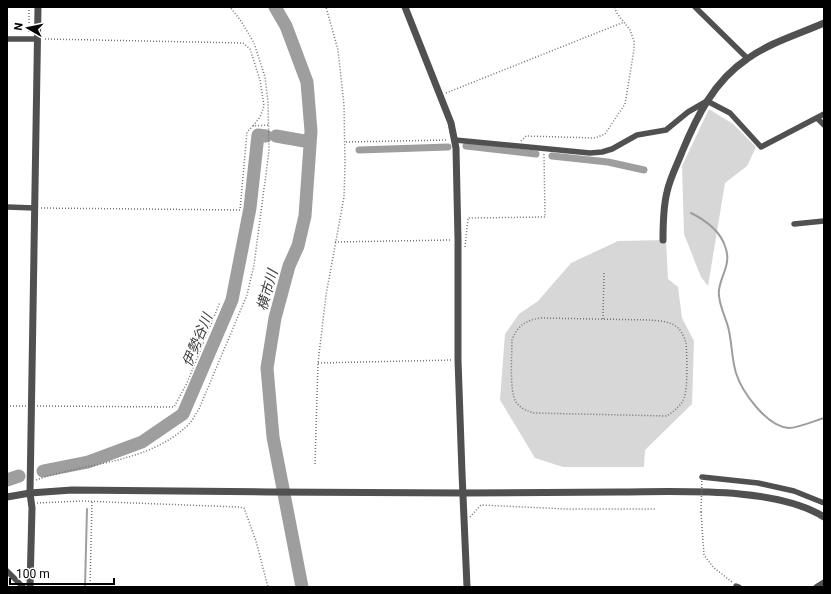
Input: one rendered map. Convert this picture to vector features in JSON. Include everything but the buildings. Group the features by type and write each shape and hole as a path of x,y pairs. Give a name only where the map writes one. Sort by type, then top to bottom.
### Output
{"street":[{"path":"30,587 32,503 30,482 38,7"},
{"path":"405,7 451,123 455,140 458,240 458,360 468,587"},
{"path":"695,7 747,58"},
{"path":"663,240 663,218 667,192 685,144 707,101 719,84 730,72 747,58 766,48 824,23"},
{"path":"7,39 37,39"},
{"path":"455,140 590,153 602,152 612,149 637,135 666,130 688,112 707,101"},
{"path":"707,101 730,113 761,147 824,114"},
{"path":"818,118 824,125"},
{"path":"7,207 35,208"},
{"path":"794,224 824,221"},
{"path":"702,477 758,483 794,490 824,503"},
{"path":"7,497 30,493 72,490 463,493 684,492 727,494 777,500 796,504 824,517"},
{"path":"7,571 23,587"},
{"path":"816,587 824,582"}],"path":[{"path":"28,7 29,39"},
{"path":"30,482 49,475 144,452 171,438 190,423 199,409 247,295 254,265 269,152 268,102 265,77 254,43 241,21 230,7"},
{"path":"315,464 318,363 326,295 344,197 346,142 344,105 338,50 326,7"},
{"path":"514,146 526,136 595,138 605,134 611,126 626,100 634,41 630,30 616,12 615,7"},
{"path":"440,96 624,22"},
{"path":"35,208 240,210 247,132 260,117 264,106 260,80 250,49 243,43 37,39"},
{"path":"252,126 269,125"},
{"path":"346,142 455,140"},
{"path":"464,250 466,245 468,218 545,216 544,148"},
{"path":"335,242 458,240"},
{"path":"603,319 604,272"},
{"path":"7,406 174,407 187,383 220,302"},
{"path":"541,318 603,319 662,321 673,324 680,329 686,341 686,387 684,398 678,408 667,416 534,413 523,409 516,403 512,395 512,340 515,332 522,324 533,319 541,318"},
{"path":"318,363 458,360"},
{"path":"702,477 701,512 704,555 713,567 738,586"},
{"path":"32,503 92,502 244,508 256,541 268,587"},
{"path":"90,587 92,502"},
{"path":"465,522 481,505 566,509 656,509"}],"shaded area":[{"path":"709,109 733,124 756,147 747,166 725,183 708,286 701,277 684,234 682,166"},
{"path":"666,240 668,279 678,287 682,318 694,341 692,404 645,450 644,467 563,467 535,458 500,400 505,334 519,314 538,301 571,263 618,241"}],"waterway":[{"name":"横市川","path":"275,7 286,26 307,82 311,131 305,216 298,246 289,266 275,318 267,368 273,437 302,587"},
{"name":"伊勢谷川","path":"43,471 88,462 142,442 183,414 232,300 250,208 258,135 266,136"},
{"name":"伊勢谷川","path":"276,136 310,142"},
{"path":"466,146 536,154"},
{"path":"359,150 448,147"},
{"path":"552,156 608,162 644,170"},
{"path":"691,213 702,219 716,231 723,241 727,252 727,264 720,284 719,300 728,326 736,373 744,389 756,407 772,422 781,426 793,428 824,418"},
{"name":"伊勢谷川","path":"7,480 19,476"},
{"path":"85,587 87,509"}]}
